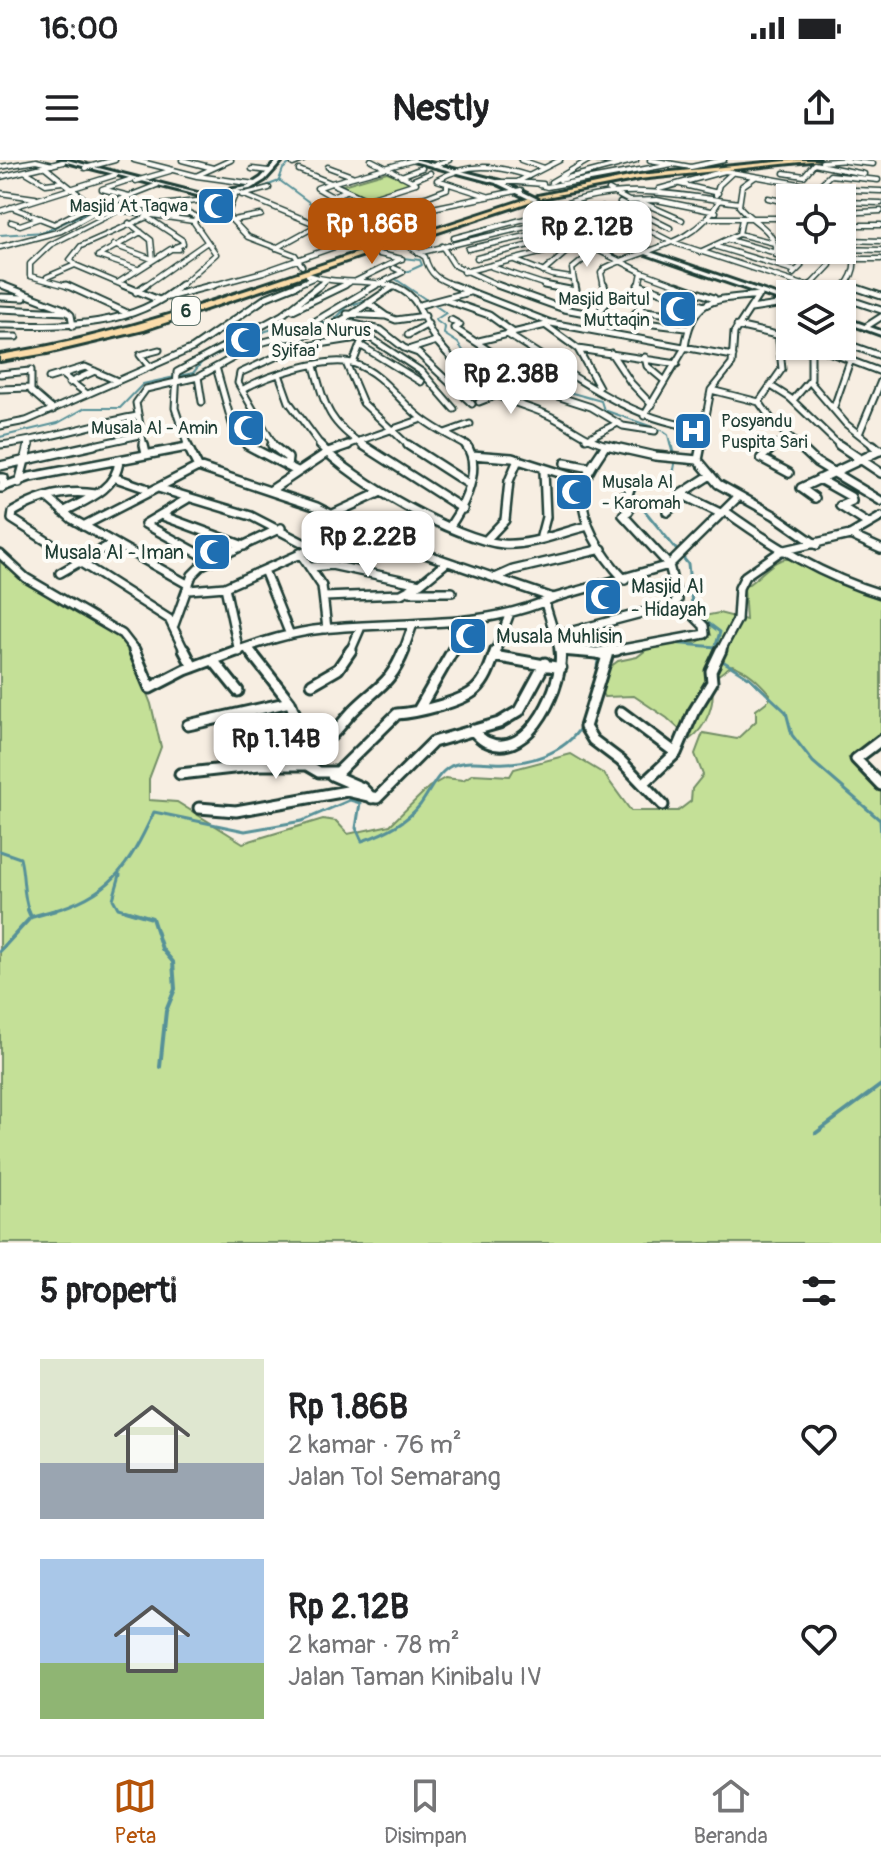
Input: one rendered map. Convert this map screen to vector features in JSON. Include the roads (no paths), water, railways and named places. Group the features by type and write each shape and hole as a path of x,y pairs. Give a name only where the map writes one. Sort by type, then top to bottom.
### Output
{"highway":[{"name":"6","path":"532,196 639,177 816,162"},
{"name":"6","path":"0,355 63,348 123,332 532,196 639,174 790,164"}],"main road":[{"path":"413,161 453,171"},
{"path":"413,161 501,182 644,251 776,298"},
{"path":"856,322 881,332"},
{"path":"856,323 881,332"}],"street":[{"path":"85,168 115,160"},
{"path":"134,160 197,176 255,184"},
{"path":"161,167 180,160 214,168"},
{"path":"220,160 229,161"},
{"path":"228,213 237,194 255,184 281,160"},
{"path":"293,164 303,160"},
{"path":"366,199 416,184 371,160"},
{"path":"400,160 413,161 422,168 400,177"},
{"path":"435,165 449,160"},
{"path":"548,160 558,161"},
{"path":"551,182 589,160"},
{"path":"597,160 620,164"},
{"path":"540,185 635,160"},
{"path":"650,160 689,167 724,160"},
{"path":"689,167 697,160"},
{"path":"841,160 869,166 873,164"},
{"path":"784,173 804,176 816,162 850,160 881,165"},
{"path":"1,165 25,161 53,165"},
{"path":"0,177 62,161 201,195 237,194 336,232 375,252 402,259 282,315 209,354 174,379"},
{"path":"197,176 229,161"},
{"path":"259,161 251,169 269,171"},
{"path":"349,192 332,199 317,188 413,161"},
{"path":"527,161 544,168"},
{"path":"517,182 558,161"},
{"path":"816,162 866,174"},
{"path":"488,197 437,180 453,171 494,164 529,176"},
{"path":"582,164 605,168"},
{"path":"501,182 547,187 672,164"},
{"path":"773,179 784,173 790,164"},
{"path":"1,202 54,224 92,205 86,197 45,167"},
{"path":"328,167 352,177"},
{"path":"821,184 837,168"},
{"path":"128,197 100,190 175,170"},
{"path":"299,170 378,205"},
{"path":"659,189 725,171 801,184"},
{"path":"25,172 46,184 62,182"},
{"path":"413,172 421,175"},
{"path":"584,329 608,301 601,273 617,261 702,230 716,212 719,185 734,172"},
{"path":"410,181 430,173"},
{"path":"40,217 20,225 0,212 69,187 115,175"},
{"path":"709,175 724,179"},
{"path":"831,175 879,177 880,191 856,189"},
{"path":"729,240 776,255 774,243 759,219 744,213 739,203 742,186 758,176"},
{"path":"694,179 719,185"},
{"path":"374,236 387,229 346,213 437,193 447,189 447,184"},
{"path":"679,184 718,193"},
{"path":"0,247 61,231 157,185"},
{"path":"139,206 175,206 198,199 269,188"},
{"path":"454,238 451,236 557,208 591,192 608,189 659,189 739,203"},
{"path":"608,189 629,201"},
{"path":"0,191 37,198"},
{"path":"437,193 461,199"},
{"path":"369,221 461,199 532,196"},
{"path":"768,198 776,200"},
{"path":"716,212 637,200 603,207 672,242 789,280"},
{"path":"637,200 682,220"},
{"path":"399,202 410,210"},
{"path":"856,202 881,203"},
{"path":"264,206 277,203"},
{"path":"620,203 670,228"},
{"path":"175,206 195,219 206,237 206,243"},
{"path":"276,211 286,207"},
{"path":"655,233 682,220 689,207"},
{"path":"125,312 46,278 29,276 34,257 122,210 175,219 228,213"},
{"path":"287,215 298,211"},
{"path":"856,212 881,211"},
{"path":"868,212 880,223"},
{"path":"228,213 248,237 298,258 302,266"},
{"path":"236,222 258,216"},
{"path":"119,282 183,244 182,240 147,217 127,224 74,253 70,260 75,265 160,300"},
{"path":"710,218 776,218"},
{"path":"175,219 177,228"},
{"path":"739,234 742,219"},
{"path":"4,224 11,222"},
{"path":"468,249 587,222"},
{"path":"418,253 541,223 566,236 573,246"},
{"path":"856,225 880,223"},
{"path":"127,224 153,244 152,260"},
{"path":"276,248 318,225"},
{"path":"61,231 73,234"},
{"path":"92,254 141,232"},
{"path":"319,239 336,232"},
{"path":"700,252 717,247 739,234 774,243"},
{"path":"477,258 566,236"},
{"path":"0,325 93,325 167,297 263,272 352,239"},
{"path":"856,240 881,241"},
{"path":"460,241 489,266 575,291"},
{"path":"136,292 206,243"},
{"path":"167,297 214,256 216,251 206,243"},
{"path":"128,250 153,244"},
{"path":"114,245 152,260"},
{"path":"313,246 324,249"},
{"path":"409,246 425,257 429,272 436,278 548,324 578,349 599,388"},
{"path":"442,246 463,272 564,309 686,328"},
{"path":"543,272 573,246"},
{"path":"463,272 573,246 594,251 714,298 761,294"},
{"path":"175,247 187,255"},
{"path":"717,247 796,271"},
{"path":"856,249 881,250"},
{"path":"564,309 575,291 572,269 594,251"},
{"path":"74,253 92,254 137,269"},
{"path":"851,280 857,259 881,259"},
{"path":"514,260 543,272 571,278"},
{"path":"786,279 800,264"},
{"path":"816,280 830,264"},
{"path":"46,278 75,265"},
{"path":"146,454 136,403 146,389 174,379 198,377 273,338 294,334 403,272 394,268"},
{"path":"629,321 645,301 638,284 642,272"},
{"path":"0,427 53,410 148,365 193,348 267,297 311,277 325,281 386,283 407,291 423,305 436,341 473,378 497,395 552,417 586,439 605,446 698,460"},
{"path":"282,315 325,281"},
{"path":"273,338 313,335 368,303 386,283"},
{"path":"638,284 704,306"},
{"path":"37,298 0,298 1,285 37,298 67,312 73,326"},
{"path":"485,296 502,286"},
{"path":"856,287 878,293"},
{"path":"423,305 469,292"},
{"path":"761,294 737,326 732,364 711,390 698,460 709,476 817,545"},
{"path":"672,296 670,310 676,312 674,315"},
{"path":"644,416 685,348 686,328 691,317 714,298"},
{"path":"446,300 489,315 511,333 644,416 652,426"},
{"path":"856,302 881,310"},
{"path":"368,303 396,320 425,316"},
{"path":"751,309 776,305"},
{"path":"0,309 67,312"},
{"path":"638,310 691,317"},
{"path":"347,314 386,316"},
{"path":"867,326 881,317"},
{"path":"451,320 460,325 454,328 479,341 513,366"},
{"path":"340,321 381,330 437,368 475,403 497,395"},
{"path":"408,335 428,324"},
{"path":"479,341 548,324 733,356"},
{"path":"737,326 776,335"},
{"path":"0,337 16,337"},
{"path":"364,337 350,363 356,395 390,431 467,483"},
{"path":"287,466 288,458 272,445 238,383 240,373 288,350 369,337 413,365 454,409"},
{"path":"411,349 436,341"},
{"path":"360,345 411,373 421,382"},
{"path":"856,347 881,356"},
{"path":"193,348 209,354"},
{"path":"578,349 677,364"},
{"path":"148,365 139,356 159,350"},
{"path":"611,353 631,383 652,405"},
{"path":"645,357 650,370 665,381"},
{"path":"759,402 771,386 782,360"},
{"path":"794,399 810,382 814,370 812,360"},
{"path":"834,407 850,361 881,372"},
{"path":"242,390 262,378 314,366 350,363 379,378 422,419 469,447 472,455 463,509 450,526"},
{"path":"314,366 325,407 341,431 463,509"},
{"path":"216,367 234,431 245,444 297,471"},
{"path":"49,378 83,368 115,380"},
{"path":"0,374 31,371 30,388 36,400 53,410"},
{"path":"69,383 95,371"},
{"path":"473,378 490,373 530,381 551,394 591,407 616,424 630,429 652,426 704,428"},
{"path":"61,374 87,394"},
{"path":"279,374 287,403 303,427 328,452 381,492 450,526 508,545 588,526"},
{"path":"198,377 202,402"},
{"path":"174,379 173,395 187,447 198,467 271,490 357,529 549,600"},
{"path":"859,434 874,405 881,381"},
{"path":"810,382 859,434 880,451 801,488 815,498"},
{"path":"771,386 794,399 811,421 857,460 881,473"},
{"path":"0,389 30,388"},
{"path":"711,390 759,402 790,438 831,473 881,501"},
{"path":"0,445 30,442 85,425 137,416"},
{"path":"271,490 328,452 422,419"},
{"path":"445,433 470,424"},
{"path":"586,439 616,424"},
{"path":"0,466 140,435"},
{"path":"789,473 761,458 769,448 790,438"},
{"path":"753,440 769,448"},
{"path":"19,483 30,442"},
{"path":"605,446 585,481 583,500 588,526 625,580"},
{"path":"1,488 30,477 187,447"},
{"path":"472,455 489,451 544,471 585,481"},
{"path":"487,539 505,520 509,481 518,460"},
{"path":"63,512 96,494 116,478 119,461"},
{"path":"565,463 591,468"},
{"path":"83,526 198,467"},
{"path":"541,536 549,507 542,483 544,471"},
{"path":"684,497 683,492 709,476"},
{"path":"0,478 4,478 1,488"},
{"path":"116,478 145,488"},
{"path":"819,479 851,497 852,501 840,506 867,523"},
{"path":"158,488 281,528 313,548"},
{"path":"554,636 676,603 675,579 669,565 623,515 629,511 620,497 628,495 630,488"},
{"path":"96,494 80,492 19,507 11,514 12,519 174,625 193,667"},
{"path":"331,515 381,492"},
{"path":"0,554 26,578 122,634 136,652 150,688 193,667 290,635 327,629 412,627 510,613 625,580 669,565 739,496"},
{"path":"667,512 684,497"},
{"path":"684,497 723,512 781,551 836,580 881,594"},
{"path":"49,499 83,526 189,588 225,587 357,529"},
{"path":"187,499 145,524 209,559"},
{"path":"163,516 193,530 245,546"},
{"path":"644,783 676,753 693,713 712,682 711,671 737,620 741,582 754,568 781,551 850,535 881,517"},
{"path":"174,625 192,575 209,559 281,528"},
{"path":"850,535 881,549"},
{"path":"60,573 113,543"},
{"path":"494,579 513,570 602,549"},
{"path":"300,553 312,567 324,597 327,629"},
{"path":"410,592 446,563"},
{"path":"312,567 331,565 420,584"},
{"path":"264,570 290,635"},
{"path":"225,587 244,650 290,702 306,742 316,747 324,744 354,710 389,680 408,643 412,627"},
{"path":"324,597 452,592"},
{"path":"472,730 485,742 496,744 529,731 549,708 561,668 561,650 554,636 549,600"},
{"path":"419,709 468,697 487,674 510,613"},
{"path":"600,654 705,634 704,626 694,616"},
{"path":"329,773 343,769 397,714 414,714 419,709 444,669 467,620"},
{"path":"312,684 331,677 343,664 360,629"},
{"path":"561,650 607,656 585,727 593,740 644,783 663,805"},
{"path":"494,656 561,668"},
{"path":"213,660 238,691"},
{"path":"199,808 236,811 310,795 347,791 372,799 381,796 427,746 456,733 495,727 514,718 526,705 545,663"},
{"path":"188,725 290,702"},
{"path":"621,712 676,753"},
{"path":"252,735 260,765"},
{"path":"881,741 856,759 881,785"},
{"path":"180,774 260,765 310,765 316,771 329,773 362,788 372,799"}],"waterway":[{"path":"294,160 283,169 279,180 359,239 391,256"},
{"path":"256,190 279,181"},
{"path":"186,201 222,196"},
{"path":"0,235 44,232 119,197 151,204"},
{"path":"402,274 422,265 420,260 403,258"},
{"path":"394,278 446,313 435,320 445,327 444,334 458,343 470,361 540,374 565,391 601,401 604,410 661,430 668,435 671,447"},
{"path":"0,437 58,423 85,408 120,408 143,384 193,373 202,362 266,331 291,324 331,323 348,306 373,298"},
{"path":"671,445 675,461 672,479 662,486 636,487 632,495 688,564 692,604 704,620 720,632 715,647"},
{"path":"672,643 715,647"},
{"path":"715,647 713,655 750,678 786,712 792,735 813,762 880,820 881,836"},
{"path":"595,679 599,655"},
{"path":"50,912 88,897 115,877 126,864 154,812 245,831 302,821 350,800 360,803 356,828 362,841 408,817 441,774 451,766 467,762 532,760 566,743 582,725"},
{"path":"0,851 20,858 29,912"},
{"path":"120,875 113,899 118,908 125,910"},
{"path":"28,910 31,917"},
{"path":"50,912 56,910"},
{"path":"125,910 132,912"},
{"path":"125,910 152,918 162,949 173,962 175,989 166,1011 160,1067"},
{"path":"31,917 50,912"},
{"path":"0,951 31,917"},
{"path":"816,1133 881,1085"}],"tunnel":[{"path":"525,197 536,194"}],"place":[{"name":"Masjid At Taqwa","path":"216,206"},
{"name":"Masjid Baitul Muttaqin","path":"678,309"},
{"name":"Musala Nurus Syifaa'","path":"243,340"},
{"name":"Musala Al - Amin","path":"246,428"},
{"name":"Posyandu Puspita Sari","path":"693,431"},
{"name":"Musala Al - Karomah","path":"574,492"},
{"name":"Musala Al - Iman","path":"212,552"},
{"name":"Masjid Al - Hidayah","path":"603,597"},
{"name":"Musala Muhlisin","path":"468,636"}]}
